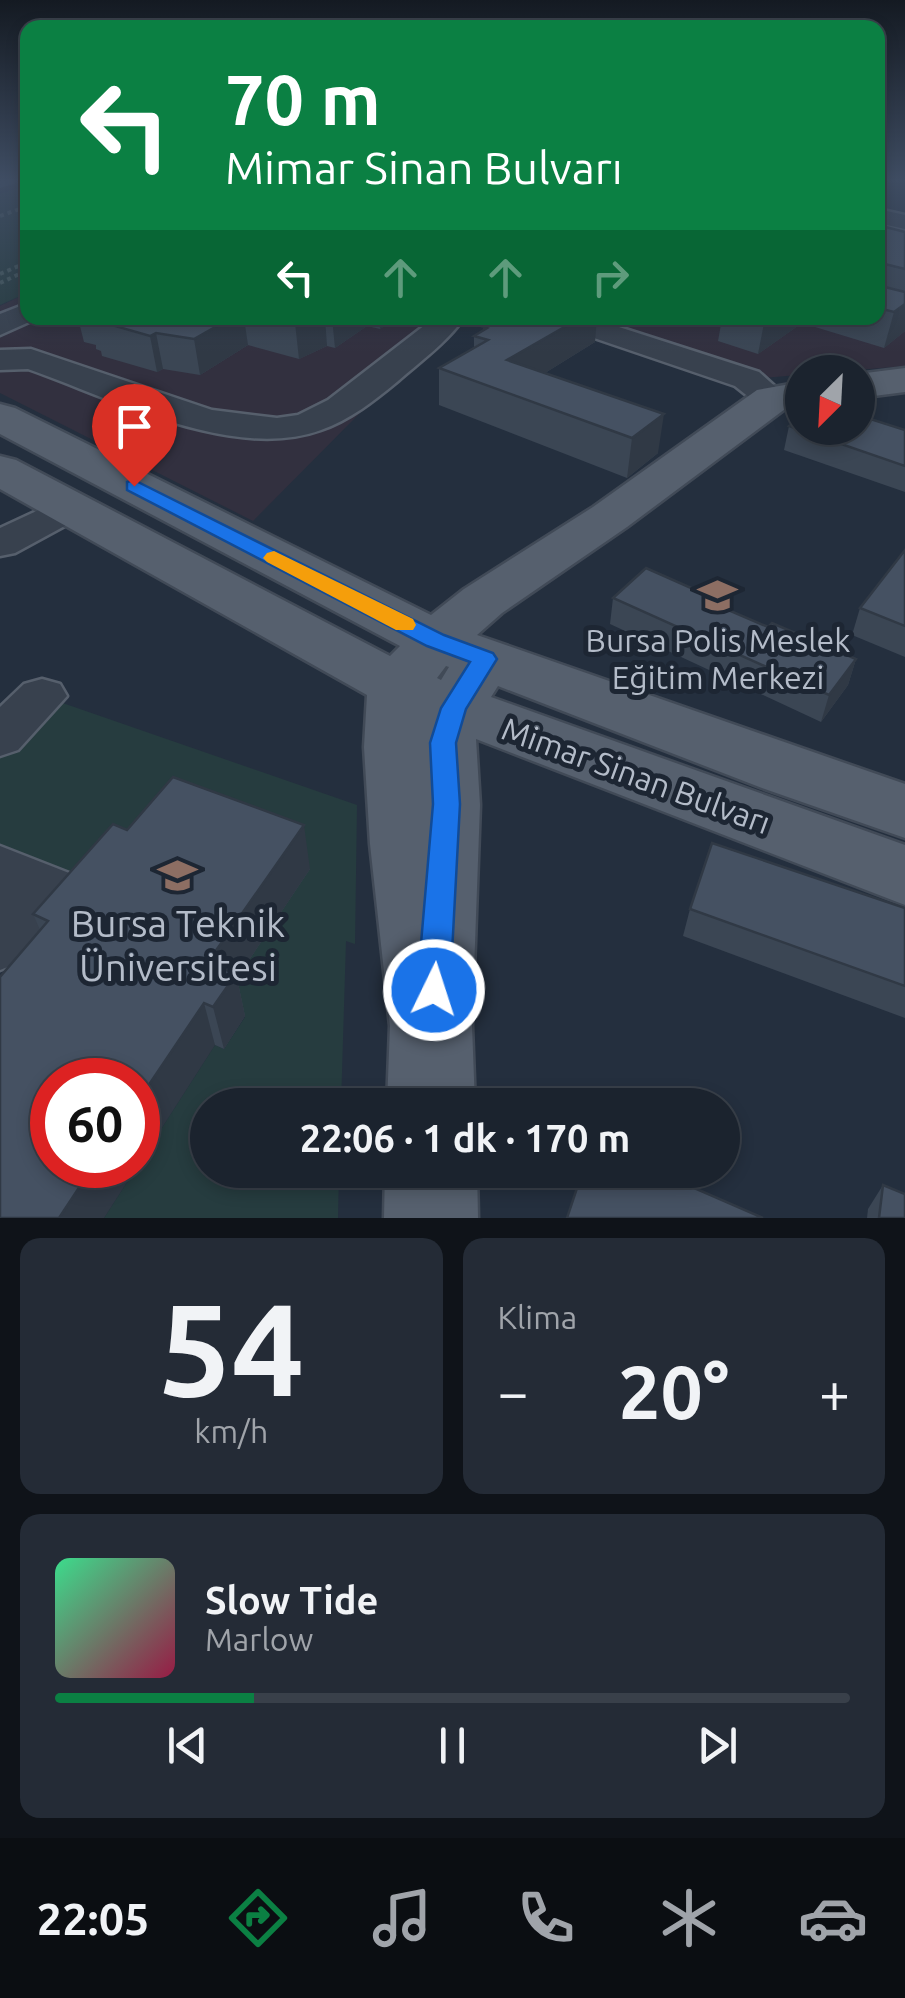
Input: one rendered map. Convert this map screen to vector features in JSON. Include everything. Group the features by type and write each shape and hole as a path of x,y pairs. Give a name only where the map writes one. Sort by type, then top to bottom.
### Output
{"main road":[{"path":"875,384 905,380"},
{"path":"431,1065 396,747 443,674 610,517 785,397"},
{"name":"Mimar Sinan Bulvarı","path":"0,417 443,674 554,746 905,875"},
{"name":"Mimar Sinan Bulvarı","path":"27,501 443,674 905,812"},
{"path":"431,1065 446,804 443,674"},
{"path":"446,804 468,756 484,742 510,740 554,746"},
{"path":"431,1188 431,1218"}],"street":[{"path":"0,360 31,360 216,422 249,429 283,428 307,424 342,404 444,325"},
{"path":"584,325 748,379 785,395"},
{"path":"0,544 27,501"},
{"path":"0,737 42,696"},
{"path":"0,870 48,891 0,943"}],"shaded area":[{"path":"885,238 905,238 905,366 875,369 875,355 785,355 785,376 763,378 597,325 885,325"},
{"path":"20,296 20,325 447,325 253,521 0,393 0,306"}],"green space":[{"path":"0,238 20,238 20,296 0,305"},
{"path":"54,700 357,805 355,944 346,941 342,1088 190,1088 190,1188 339,1188 338,1218 104,1218 123,1188 160,1188 160,1131 215,1045 224,1049 245,1017 103,896 0,852 0,751"}],"building":[{"path":"885,238 905,238 905,269 885,264"},
{"path":"885,287 905,292 905,304 894,312 885,310"},
{"path":"112,325 219,325 194,339 156,333 150,336"},
{"path":"568,325 507,360 664,414 632,438 439,368 488,340 474,336 487,328 484,327"},
{"path":"875,420 905,430 905,466 844,445 875,445"},
{"path":"905,550 905,626 860,608"},
{"path":"646,568 716,599 712,603 768,627 772,623 856,659 829,695 613,598"},
{"path":"173,777 304,825 208,962 236,974 213,1007 204,1003 160,1068 160,1058 30,1058 30,1188 79,1188 59,1218 0,1218 0,977 48,921 33,914 113,824 127,830"},
{"path":"712,843 905,908 905,986 690,909"},
{"path":"883,1185 905,1194 905,1218 879,1218"},
{"path":"577,1188 694,1188 763,1218 567,1218"}],"slow traffic":[{"path":"274,558 405,625"}],"place":[{"name":"Bursa Polis Meslek Eğitim Merkezi","path":"718,596"},
{"name":"Bursa Teknik Üniversitesi","path":"178,875"}],"route":[{"path":"134,486 436,641 484,659 454,708 443,743 446,804 434,990"}]}
